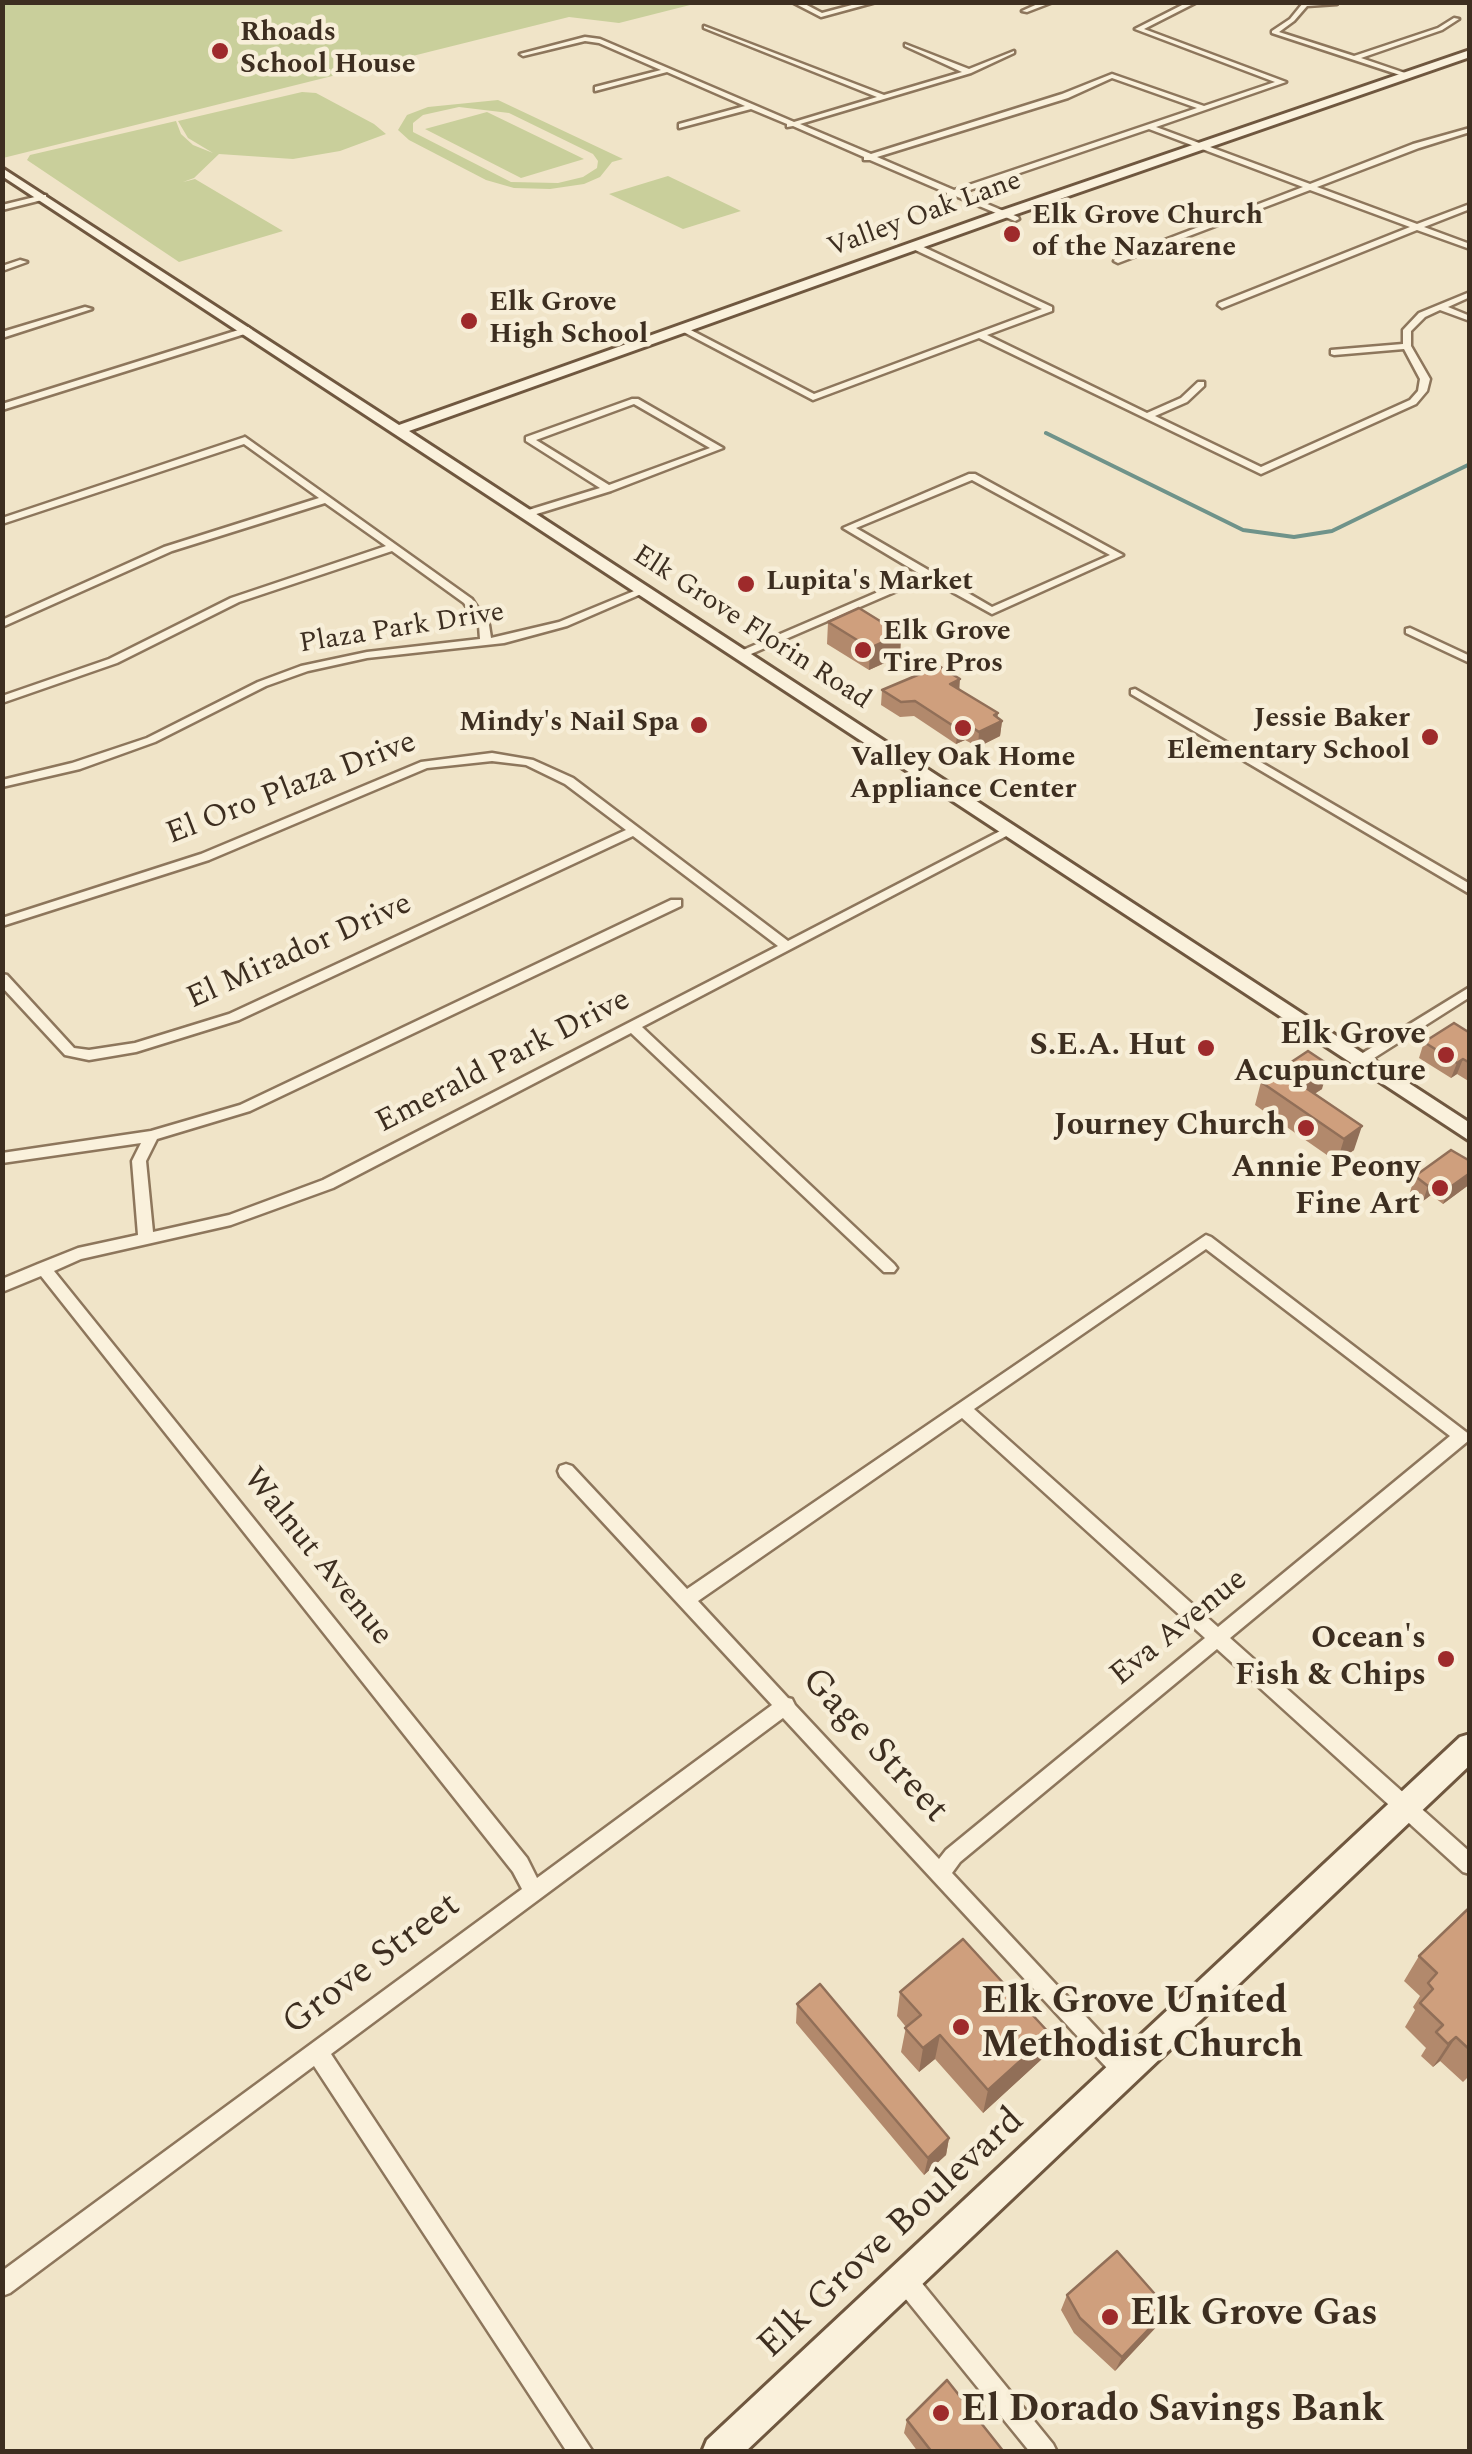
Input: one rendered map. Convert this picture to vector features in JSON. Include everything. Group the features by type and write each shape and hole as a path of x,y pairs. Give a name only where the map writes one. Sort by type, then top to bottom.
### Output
{"street":[{"path":"795,2 821,15 874,2"},
{"path":"1025,11 1050,2"},
{"path":"950,194 1282,82 1138,29 1194,2"},
{"path":"1334,4 1304,4 1292,20 1274,32 1420,79"},
{"path":"1355,58 1435,32 1456,19"},
{"path":"706,28 884,97"},
{"path":"524,54 594,40 1009,216"},
{"path":"907,45 969,72"},
{"path":"790,125 969,72 1012,52"},
{"name":"Valley Oak Lane","path":"403,433 1199,146 1470,53"},
{"name":"Valley Oak Lane","path":"1009,216 1470,62"},
{"path":"598,88 665,71"},
{"path":"867,158 1066,96 1112,76 1204,108"},
{"path":"682,126 749,107"},
{"path":"1150,126 1470,247"},
{"path":"1118,260 1416,146 1470,130"},
{"name":"Elk Grove Florin Road","path":"2,171 1470,1134"},
{"path":"2,208 43,197"},
{"path":"1222,304 1470,206"},
{"path":"687,332 813,397 1049,308 920,249"},
{"path":"2,269 23,262"},
{"path":"978,335 1261,471 1413,402 1422,391 1425,378 1407,346 1410,325 1470,294"},
{"path":"1440,307 1470,318"},
{"path":"2,334 88,309"},
{"path":"2,407 248,330"},
{"path":"1334,352 1407,346"},
{"path":"1147,416 1184,400 1201,384"},
{"path":"526,514 608,489 718,448 635,401 529,439 608,489"},
{"path":"2,521 244,440 468,601 484,626 486,643"},
{"path":"972,476 1118,555 992,611 928,574 848,528 972,476"},
{"path":"2,624 168,549 326,499"},
{"path":"2,700 114,661 235,600 394,548"},
{"path":"740,655 928,574"},
{"name":"Plaza Park Drive","path":"2,784 76,766 151,740 262,684 306,668 367,655 486,643 563,624 643,591"},
{"path":"1410,631 1470,660"},
{"path":"1135,692 1470,890"},
{"name":"El Oro Plaza Drive","path":"2,922 205,857 425,765 495,756 544,767 570,781 788,948"},
{"name":"El Mirador Drive","path":"2,978 70,1052 90,1054 136,1047 186,1034 256,1007 634,830"},
{"name":"Emerald Park Drive","path":"2,1286 102,1247 230,1220 328,1184 1008,832"},
{"path":"2,1158 152,1136 244,1108 676,904"},
{"path":"1358,1062 1470,990"},
{"path":"632,1027 890,1268"},
{"path":"146,1239 139,1161 152,1136"},
{"name":"Eva Avenue","path":"941,1872 953,1856 1462,1436 1206,1242 963,1409"},
{"name":"Walnut Avenue","path":"44,1268 520,1865 533,1892"},
{"path":"688,1598 963,1409 1470,1865"},
{"name":"Gage Street","path":"566,1471 1125,2073"},
{"name":"Grove Street","path":"2,2284 786,1704"},
{"name":"Elk Grove Boulevard","path":"718,2452 1470,1746"},
{"path":"317,2052 581,2452"},
{"path":"904,2279 1045,2452"}],"green space":[{"path":"2,3 698,3 619,23 569,17 3,158"},
{"path":"302,92 316,93 386,134 340,151 293,159 219,154 194,178 183,182 195,179 283,231 179,262 27,160 30,155 176,121 181,134 193,145 213,153 188,138 178,121"},
{"path":"498,100 623,159 612,162 600,177 584,184 550,189 514,188 486,180 409,140 398,130 407,115 428,107","holes":["459,107 509,113 593,154 597,168 583,177 558,183 511,182 413,132 413,123 423,115"]},
{"path":"487,112 584,159 521,178 425,129"},
{"path":"668,176 741,211 683,229 609,194"}],"building":[{"path":"859,608 901,634 870,648 828,622"},
{"path":"939,666 960,679 950,684 998,713 994,715 1002,721 979,732 967,724 958,729 915,701 901,702 882,690"},
{"path":"1454,1023 1470,1033 1470,1063 1463,1059 1457,1063 1424,1042"},
{"path":"1308,1051 1329,1065 1300,1084 1362,1126 1344,1139 1261,1082"},
{"path":"1451,1150 1470,1161 1470,1173 1449,1188 1437,1180 1428,1186 1415,1176"},
{"path":"1470,1907 1470,2050 1456,2037 1448,2044 1436,2032 1443,2025 1420,2003 1433,1989 1428,1983 1437,1973 1419,1956"},
{"name":"Elk Grove United Methodist Church","path":"963,1939 1050,2034 988,2090 940,2035 923,2048 905,2028 921,2015 900,1992"},
{"path":"820,1984 949,2138 928,2158 797,2004"},
{"name":"Elk Grove Gas","path":"1117,2251 1168,2309 1122,2357 1080,2318 1067,2295"},
{"name":"El Dorado Savings Bank","path":"947,2380 1004,2452 932,2452 907,2420"}],"waterway":[{"path":"1046,433 1243,530 1294,537 1332,531 1470,464"}],"place":[{"name":"Rhoads School House","path":"220,51"},
{"name":"Elk Grove Church of the Nazarene","path":"1012,234"},
{"name":"Elk Grove High School","path":"469,321"},
{"name":"Lupita's Market","path":"746,584"},
{"name":"Elk Grove Tire Pros","path":"863,650"},
{"name":"Mindy's Nail Spa","path":"699,725"},
{"name":"Valley Oak Home Appliance Center","path":"963,728"},
{"name":"Jessie Baker Elementary School","path":"1430,737"},
{"name":"S.E.A. Hut","path":"1206,1048"},
{"name":"Elk Grove Acupuncture","path":"1446,1055"},
{"name":"Journey Church","path":"1306,1128"},
{"name":"Annie Peony Fine Art","path":"1440,1188"},
{"name":"Ocean's Fish & Chips","path":"1446,1659"},
{"name":"Elk Grove United Methodist Church","path":"961,2027"},
{"name":"Elk Grove Gas","path":"1110,2317"},
{"name":"El Dorado Savings Bank","path":"941,2413"}]}
